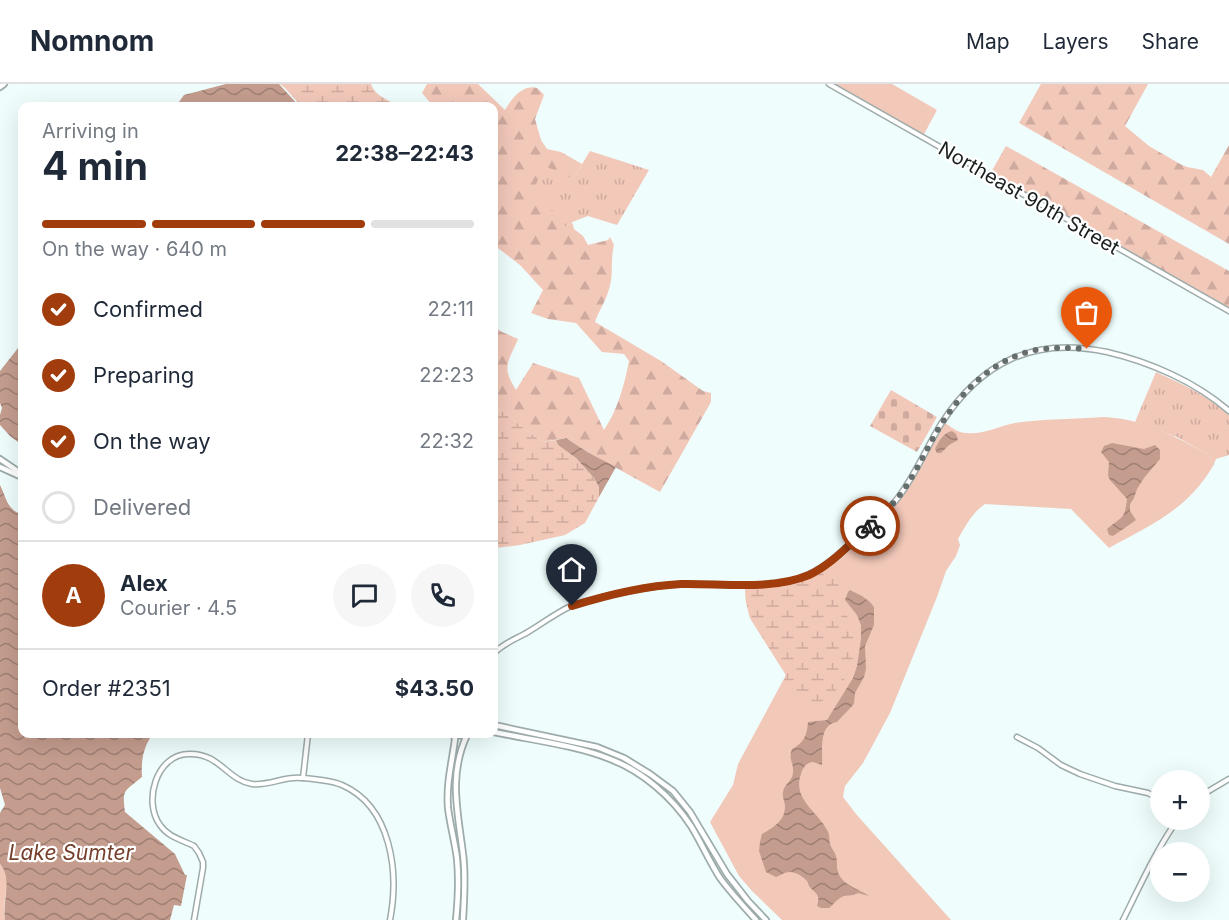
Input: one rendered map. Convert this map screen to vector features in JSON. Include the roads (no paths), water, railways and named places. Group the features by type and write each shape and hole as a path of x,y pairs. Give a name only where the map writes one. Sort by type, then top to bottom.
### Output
{"main road":[{"path":"0,87 4,84"},
{"path":"0,459 18,472"},
{"path":"0,467 18,474"},
{"path":"498,726 597,747 624,758 650,774 673,791 727,874 766,920"},
{"path":"498,733 590,752 613,760 657,787 691,825 721,879 756,920"},
{"path":"455,738 447,795 457,860 456,920"},
{"path":"463,920 464,868 455,800 455,780 460,753 467,738"}],"street":[{"name":"Northeast 90th Street","path":"829,84 1229,311"},
{"path":"498,650 563,611 586,602 629,591 667,585 779,583 799,579 821,568 834,559 892,504 906,486 950,412 972,386 1000,363 1012,357 1052,348 1086,349 1112,354 1142,363 1176,378 1209,396 1229,411"},
{"path":"1017,737 1038,748 1061,765 1080,774 1115,786 1150,794"},
{"path":"303,778 308,738"},
{"path":"194,920 203,875 203,862 194,846 176,839 161,827 154,813 153,804 154,786 161,770 177,756 190,753 209,758 249,784 263,784 291,777 323,780 354,792 371,807 380,822 389,846 394,891 390,920"},
{"path":"1210,790 1229,779"},
{"path":"1123,920 1170,830"}],"water":[{"path":"226,84 279,84 295,102 179,102 184,95"},
{"path":"18,348 18,442 0,425 2,408 0,371"},
{"path":"952,431 958,440 941,453 937,453 935,449 940,440"},
{"path":"566,438 616,467 599,497 599,487 594,478 576,458 558,445 556,440"},
{"path":"1112,443 1144,449 1155,445 1160,450 1160,459 1144,478 1130,504 1130,511 1136,520 1113,536 1109,535 1107,529 1123,515 1127,499 1110,480 1109,462 1101,452 1104,446"},
{"name":"Lake Sumter","path":"0,485 10,506 18,513 18,738 151,738 143,754 142,777 124,795 125,812 175,854 187,875 181,906 174,905 170,920 5,920 7,883 0,864 0,813 5,805 0,788"},
{"path":"850,590 862,596 874,607 874,625 865,646 864,677 855,693 854,704 824,733 822,765 813,762 807,764 799,783 803,798 828,832 830,844 836,856 839,875 847,884 869,896 858,893 844,896 829,908 821,908 817,906 817,894 802,876 790,872 776,877 766,872 759,851 762,834 781,820 785,811 783,792 793,775 792,749 804,738 808,722 827,720 853,678 857,666 861,625 857,615 845,600"}]}
